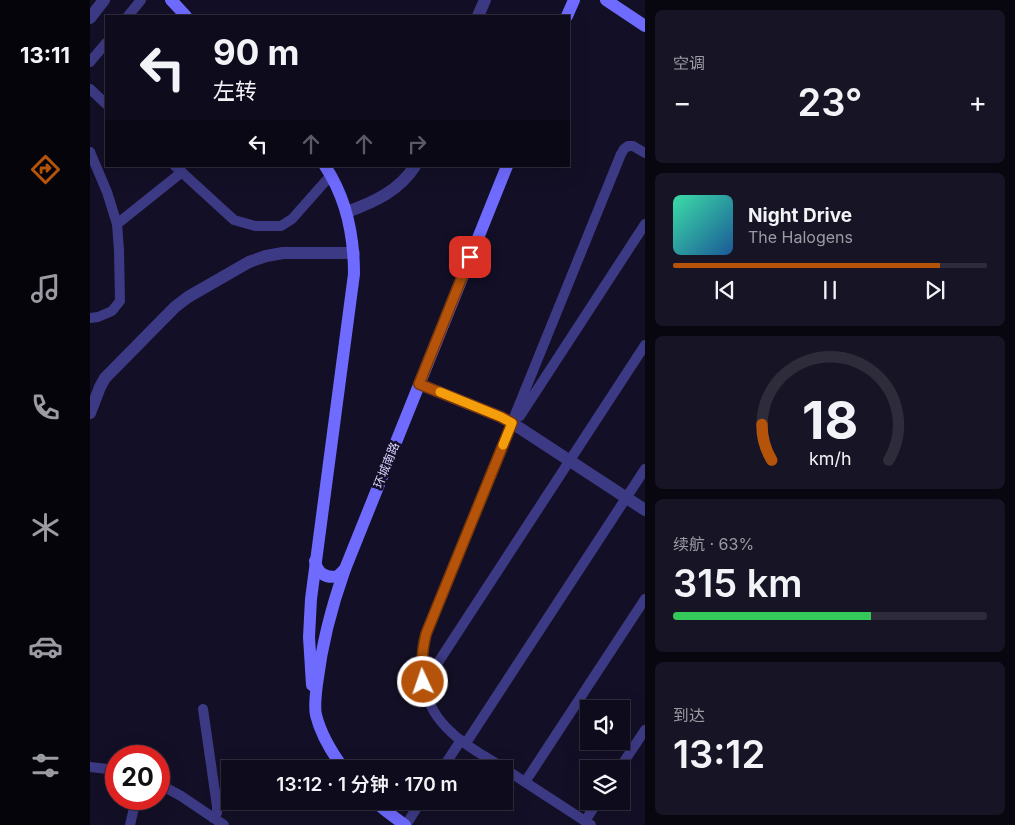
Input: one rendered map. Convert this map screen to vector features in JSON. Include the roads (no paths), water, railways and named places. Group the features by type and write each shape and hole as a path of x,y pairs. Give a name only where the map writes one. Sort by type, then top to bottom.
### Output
{"main road":[{"path":"171,0 185,15"},
{"path":"567,15 574,0"},
{"path":"606,0 645,26"},
{"name":"环城南路","path":"337,760 324,737 316,713 317,688 324,639 336,592 507,167"},
{"path":"316,713 310,676 309,637 311,599 354,274 352,232 347,212 341,194 328,171"},
{"path":"315,561 319,571 327,577 338,576 345,569"},
{"path":"385,810 405,825"}],"street":[{"path":"90,18 104,0"},
{"path":"478,15 485,0"},
{"path":"347,212 370,204 392,191 403,182 414,167"},
{"path":"90,413 105,378 162,319 188,297 249,262 266,256 283,253 354,253"},
{"path":"419,384 501,417 645,510"}],"lane":[{"path":"129,15 142,0"},
{"path":"90,62 105,43"},
{"path":"90,89 105,103"},
{"path":"491,760 451,732 433,710 424,684 421,665 422,649 426,634 513,424 621,154 628,146 633,146 645,153"},
{"path":"90,152 107,192 116,224 120,250 120,301 112,311 90,318"},
{"path":"116,224 178,169 234,220 255,226 281,226 292,219 328,171"},
{"path":"513,424 645,224"},
{"path":"424,684 645,345"},
{"path":"449,760 463,742 645,469"},
{"path":"525,782 645,599"},
{"path":"203,709 217,806 214,818"},
{"path":"625,760 645,730"},
{"path":"90,767 105,769"},
{"path":"513,774 583,822 592,810"},
{"path":"170,790 224,825"},
{"path":"130,825 133,810"},
{"path":"405,825 415,810"}]}
